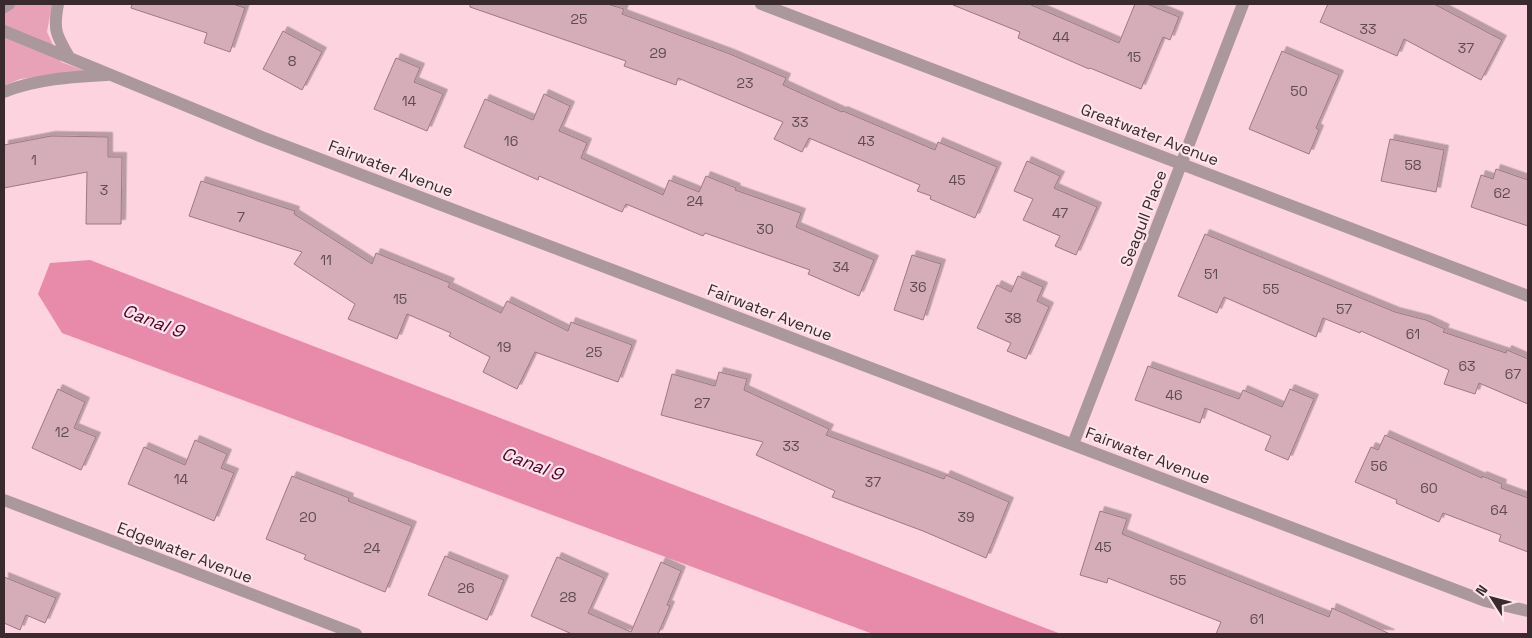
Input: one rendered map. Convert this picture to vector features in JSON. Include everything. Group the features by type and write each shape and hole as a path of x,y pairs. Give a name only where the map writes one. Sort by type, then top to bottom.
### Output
{"street":[{"path":"4,7 9,4"},
{"path":"58,4 55,19 56,35 68,57"},
{"name":"Greatwater Avenue","path":"761,4 1528,296"},
{"name":"Seagull Place","path":"1072,444 1243,4"},
{"name":"Fairwater Avenue","path":"4,31 262,137 1485,601 1528,611"},
{"path":"4,92 17,87 67,77 110,75"},
{"name":"Edgewater Avenue","path":"4,500 356,634"}],"shaded area":[{"path":"16,4 52,4 47,32 61,62 86,71 20,79 4,86 4,10"}],"water":[{"name":"Canal 9","path":"90,260 1061,634 873,634 62,333 38,294 50,263"}],"building":[{"path":"132,4 233,4 245,8 230,52 204,43 207,33 131,8"},
{"path":"470,4 607,4 624,9 622,14 730,54 786,78 783,85 842,112 935,150 938,142 997,167 975,218 930,199 931,196 917,191 920,185 809,138 802,152 774,139 783,122 678,78 676,85 624,66 626,61 470,7"},
{"path":"953,4 1029,4 1119,43 1135,4 1147,4 1179,17 1170,40 1163,37 1141,89 1018,38 1020,32"},
{"path":"1328,4 1434,4 1502,40 1481,80 1404,39 1397,56 1320,22"},
{"path":"283,31 322,52 302,90 263,69"},
{"path":"1282,51 1339,75 1316,128 1319,130 1309,154 1249,129"},
{"path":"396,58 420,68 414,82 443,94 427,131 374,109"},
{"path":"544,94 570,106 559,131 587,143 581,158 663,195 669,180 699,192 706,176 736,188 735,190 801,213 796,227 874,260 859,296 808,274 810,270 705,233 703,236 626,204 622,212 539,176 538,180 464,147 485,99 533,120"},
{"path":"51,136 108,137 108,157 122,157 121,224 86,224 87,172 4,188 4,145"},
{"path":"1390,139 1444,150 1436,192 1381,181"},
{"path":"1027,161 1060,176 1054,188 1097,207 1076,255 1055,246 1060,236 1023,220 1033,199 1014,191"},
{"path":"1496,169 1528,180 1528,226 1471,207 1481,175 1493,179"},
{"path":"201,181 295,211 294,214 372,264 376,253 450,283 448,287 501,313 507,301 568,331 571,322 632,345 618,382 535,352 517,389 483,372 490,357 449,336 451,333 407,314 397,339 348,319 355,304 294,264 302,252 189,216"},
{"path":"1205,234 1395,312 1426,320 1445,329 1443,332 1506,353 1507,350 1528,359 1528,404 1479,383 1475,394 1444,384 1449,370 1361,331 1360,333 1323,318 1316,337 1224,297 1217,313 1178,296"},
{"path":"912,255 941,264 923,320 894,310"},
{"path":"1018,276 1043,287 1037,301 1049,307 1026,359 1007,351 1011,343 977,328 997,285 1011,292"},
{"path":"1148,366 1239,399 1243,390 1282,407 1290,389 1314,399 1288,460 1265,450 1271,436 1205,408 1200,423 1135,400"},
{"path":"719,372 747,379 744,390 829,429 826,435 944,479 946,475 1009,502 986,558 923,531 832,497 835,491 756,455 763,442 661,415 672,374 715,386"},
{"path":"58,389 85,402 74,428 96,437 81,470 32,448"},
{"path":"1385,435 1482,478 1482,476 1502,484 1501,488 1528,498 1528,552 1499,541 1501,535 1443,513 1439,522 1396,503 1397,500 1355,482 1371,447 1378,450"},
{"path":"195,440 227,454 221,468 234,473 214,521 128,484 144,447 185,465"},
{"path":"292,476 349,498 348,501 412,526 385,592 304,559 306,555 266,539"},
{"path":"1100,511 1127,519 1122,534 1329,617 1332,608 1390,634 1216,634 1221,622 1108,578 1107,583 1080,575"},
{"path":"445,556 504,580 487,620 428,595"},
{"path":"557,557 604,578 588,613 631,632 661,562 681,571 667,605 670,606 658,634 572,634 531,616"},
{"path":"4,577 56,598 45,623 26,615 20,630 4,623"}]}
